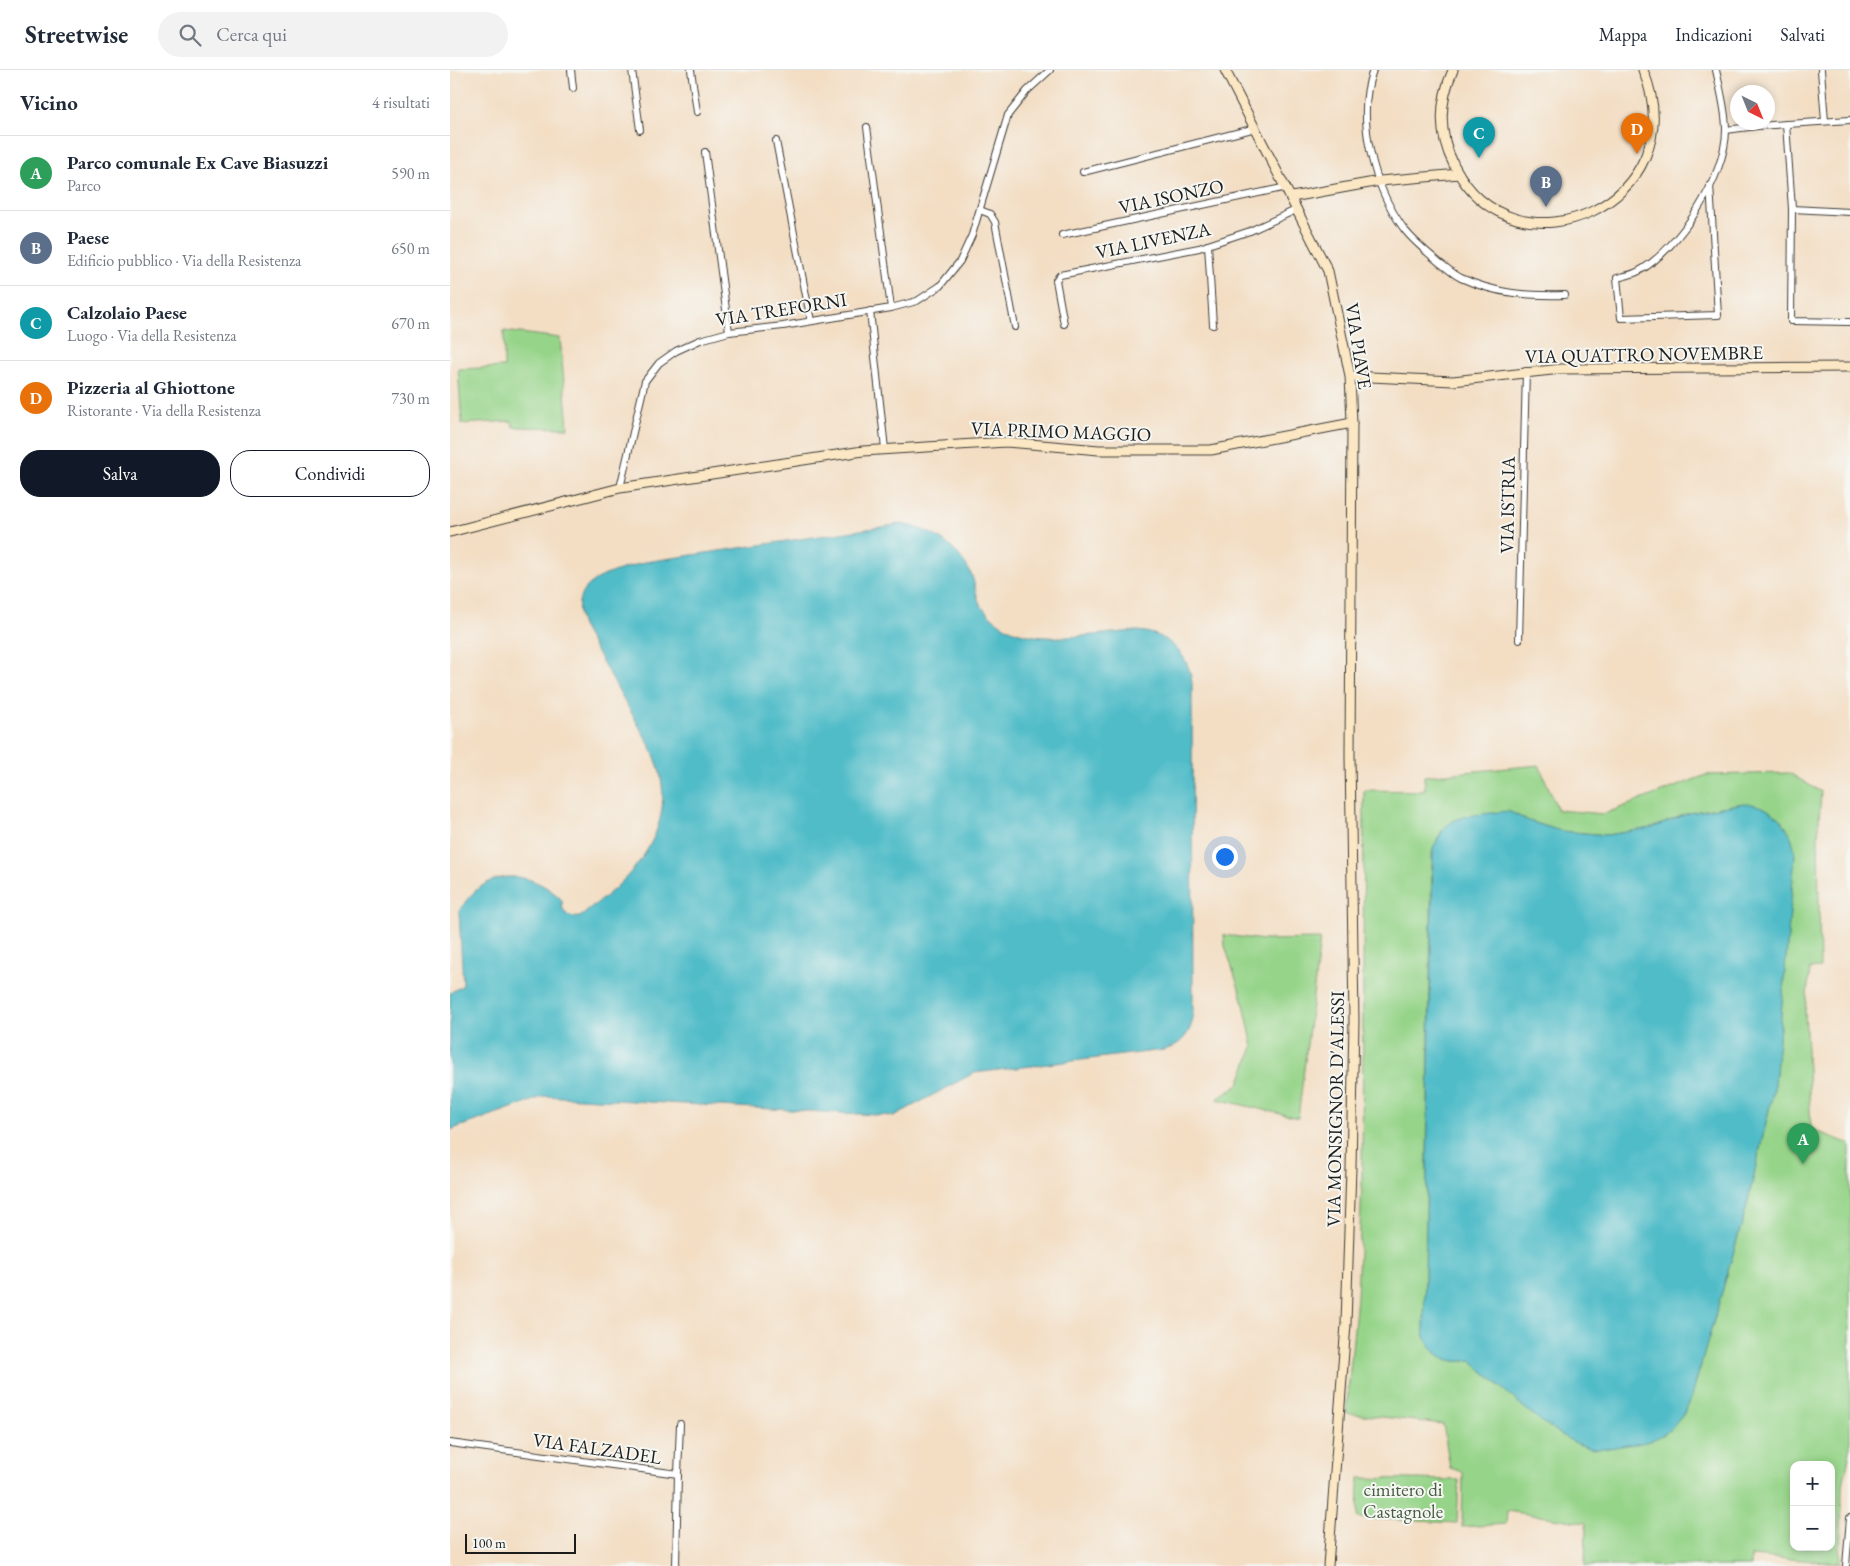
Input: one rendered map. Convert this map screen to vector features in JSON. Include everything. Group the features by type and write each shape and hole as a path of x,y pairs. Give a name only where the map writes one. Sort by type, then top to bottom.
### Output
{"main road":[{"name":"VIA PIAVE","path":"1226,70 1328,271 1350,376 1352,423 1350,652"},
{"path":"1453,70 1446,86 1442,109 1442,132 1448,154 1459,174 1470,189 1485,202 1519,218 1556,222 1593,212 1609,202 1624,190 1645,159 1654,122 1653,103 1643,70"},
{"path":"1292,197 1380,181 1459,174"},
{"name":"VIA QUATTRO NOVEMBRE","path":"1350,376 1453,381 1526,371 1561,369 1850,367"},
{"name":"VIA PRIMO MAGGIO","path":"620,488 885,449 1006,442 1099,450 1211,450 1352,423"},
{"path":"450,532 620,488"},
{"name":"VIA MONSIGNOR D'ALESSI","path":"1328,1566 1346,1324 1351,1168 1354,1021 1350,652"}],"street":[{"path":"571,70 573,88"},
{"path":"632,70 640,130"},
{"path":"691,70 696,112"},
{"name":"VIA TREFORNI","path":"620,488 642,390 650,373 659,363 676,351 700,340 729,332 891,308 927,296 950,275 967,248 1008,115 1027,91 1050,70"},
{"path":"1373,70 1369,81 1365,116 1373,163 1405,230 1428,253 1460,278 1499,292 1524,296 1565,295"},
{"path":"1710,185 1718,315 1621,318 1617,278 1638,272 1664,252 1687,225 1717,172 1726,130 1716,70"},
{"path":"1821,70 1825,121"},
{"path":"1726,130 1850,120"},
{"path":"1786,124 1792,209 1791,321 1850,322"},
{"path":"867,127 891,308"},
{"path":"1083,172 1256,128"},
{"path":"776,142 811,321"},
{"path":"705,152 729,332"},
{"name":"VIA ISONZO","path":"1062,235 1287,187"},
{"name":"VIA LIVENZA","path":"1064,324 1056,280 1060,275 1208,245 1250,231 1298,209"},
{"path":"1792,209 1850,212"},
{"path":"980,210 990,214 995,222 1015,327"},
{"path":"1208,245 1213,325"},
{"path":"870,311 885,449"},
{"name":"VIA ISTRIA","path":"1519,640 1526,371"},
{"path":"678,1474 680,1424"},
{"name":"VIA FALZADEL","path":"450,1443 678,1474 676,1566"},
{"path":"1846,1566 1850,1518"}],"green space":[{"path":"504,331 560,338 568,428 513,427 512,421 462,424 458,369 504,367"},
{"path":"1539,765 1558,810 1604,814 1706,775 1789,773 1821,792 1818,836 1820,968 1810,969 1805,1011 1811,1129 1850,1144 1850,1451 1842,1491 1840,1563 1751,1556 1751,1566 1585,1566 1586,1523 1507,1511 1506,1524 1462,1527 1463,1472 1450,1468 1443,1424 1346,1413 1357,1297 1362,1184 1364,790 1425,791 1424,776","holes":["1738,804 1750,804 1761,807 1780,819 1791,837 1794,849 1775,1084 1746,1209 1691,1399 1683,1415 1663,1435 1532,1413 1471,1360 1455,1361 1436,1353 1427,1341 1424,1333 1432,853 1441,832 1453,821 1508,811 1529,821 1561,831 1607,835 1652,828 1689,813"]},
{"path":"1224,935 1264,940 1320,939 1298,1118 1217,1099 1239,1084 1253,1047 1244,1004 1225,946"},
{"name":"cimitero di Castagnole","path":"1359,1478 1459,1480 1457,1523 1358,1518"}],"water":[{"path":"901,524 912,526 934,535 952,548 960,556 972,576 979,602 985,611 1009,629 1027,635 1042,637 1074,637 1136,631 1147,632 1157,635 1174,646 1186,662 1192,683 1193,1017 1187,1034 1175,1046 1164,1050 974,1073 894,1116 545,1096 450,1130 450,993 463,985 459,912 469,897 493,880 507,877 521,878 549,889 562,900 566,914 572,917 580,917 619,884 635,867 648,849 657,830 662,809 662,788 658,765 648,742 582,626 579,610 580,598 586,588 595,580 645,562"},
{"path":"1744,803 1764,808 1780,819 1790,835 1795,855 1775,1084 1746,1209 1691,1399 1682,1416 1669,1430 1654,1439 1612,1448 1594,1449 1575,1443 1544,1423 1471,1360 1455,1361 1436,1353 1427,1341 1424,1333 1433,848 1444,828 1453,821 1466,816 1508,811 1529,821 1561,831 1607,835 1652,828 1689,813"}],"place":[{"name":"Pizzeria al Ghiottone","path":"1637,154"},
{"name":"Calzolaio Paese","path":"1479,158"},
{"name":"Paese","path":"1546,207"},
{"name":"Parco comunale Ex Cave Biasuzzi","path":"1803,1164"}]}
